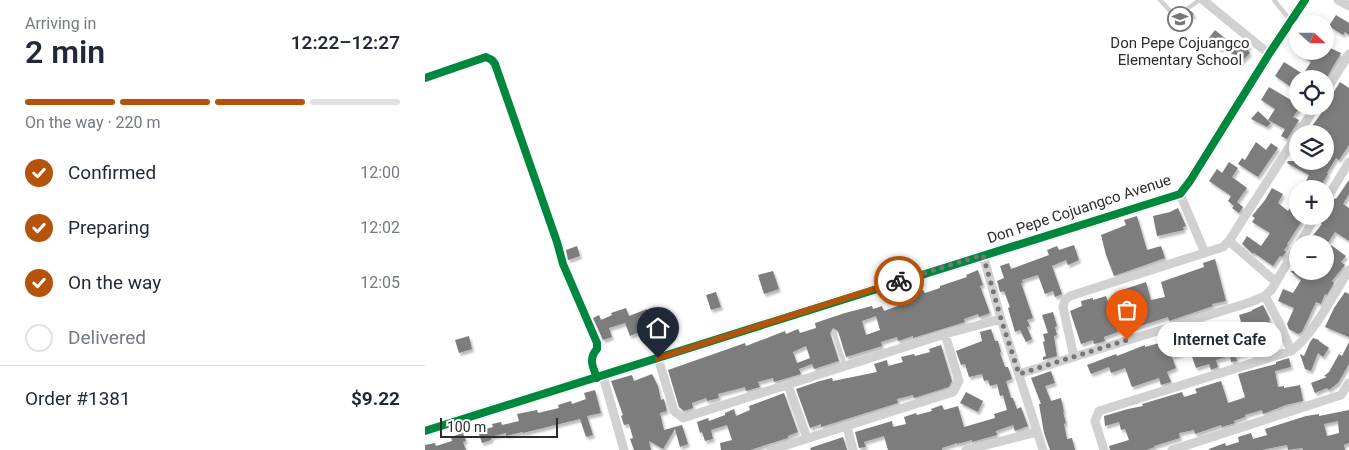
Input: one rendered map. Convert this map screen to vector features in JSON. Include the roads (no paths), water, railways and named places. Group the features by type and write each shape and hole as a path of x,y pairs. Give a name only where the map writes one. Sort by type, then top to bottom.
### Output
{"street":[{"path":"1202,0 1269,54"},
{"name":"Don Pepe Cojuangco Avenue","path":"1295,15 1305,0"},
{"path":"1338,0 1349,6"},
{"name":"Don Pepe Cojuangco Avenue","path":"425,431 1180,194 1289,24"},
{"path":"1334,78 1349,54"},
{"path":"425,78 486,57 495,64 563,264 597,343 597,349 591,360 600,377 624,450"},
{"path":"1074,357 1063,307 1065,300 1070,296 1223,247 1229,242 1289,148"},
{"path":"1334,187 1349,162"},
{"path":"1180,194 1205,254"},
{"path":"1229,242 1275,282"},
{"path":"983,255 1001,319 1043,450"},
{"path":"1019,374 1251,302 1265,296 1289,259"},
{"path":"1104,450 1095,421 1097,414 1103,409 1291,351 1298,347 1313,328 1349,270"},
{"path":"1265,296 1280,324 1291,351"},
{"path":"658,358 673,411 683,418 945,334 1001,319"},
{"path":"771,450 953,392 959,381 945,334"},
{"path":"1172,450 1345,397 1349,383"},
{"path":"788,385 807,438"},
{"path":"847,427 853,450"},
{"path":"966,450 980,448 1037,432"}],"lane":[{"path":"1160,0 1174,15 1178,15 1202,0"},
{"path":"1274,0 1289,19"},
{"path":"834,332 845,366"}],"place":[{"name":"Don Pepe Cojuangco Elementary School","path":"1180,19"},
{"name":"Internet Cafe","path":"1127,340"}]}
